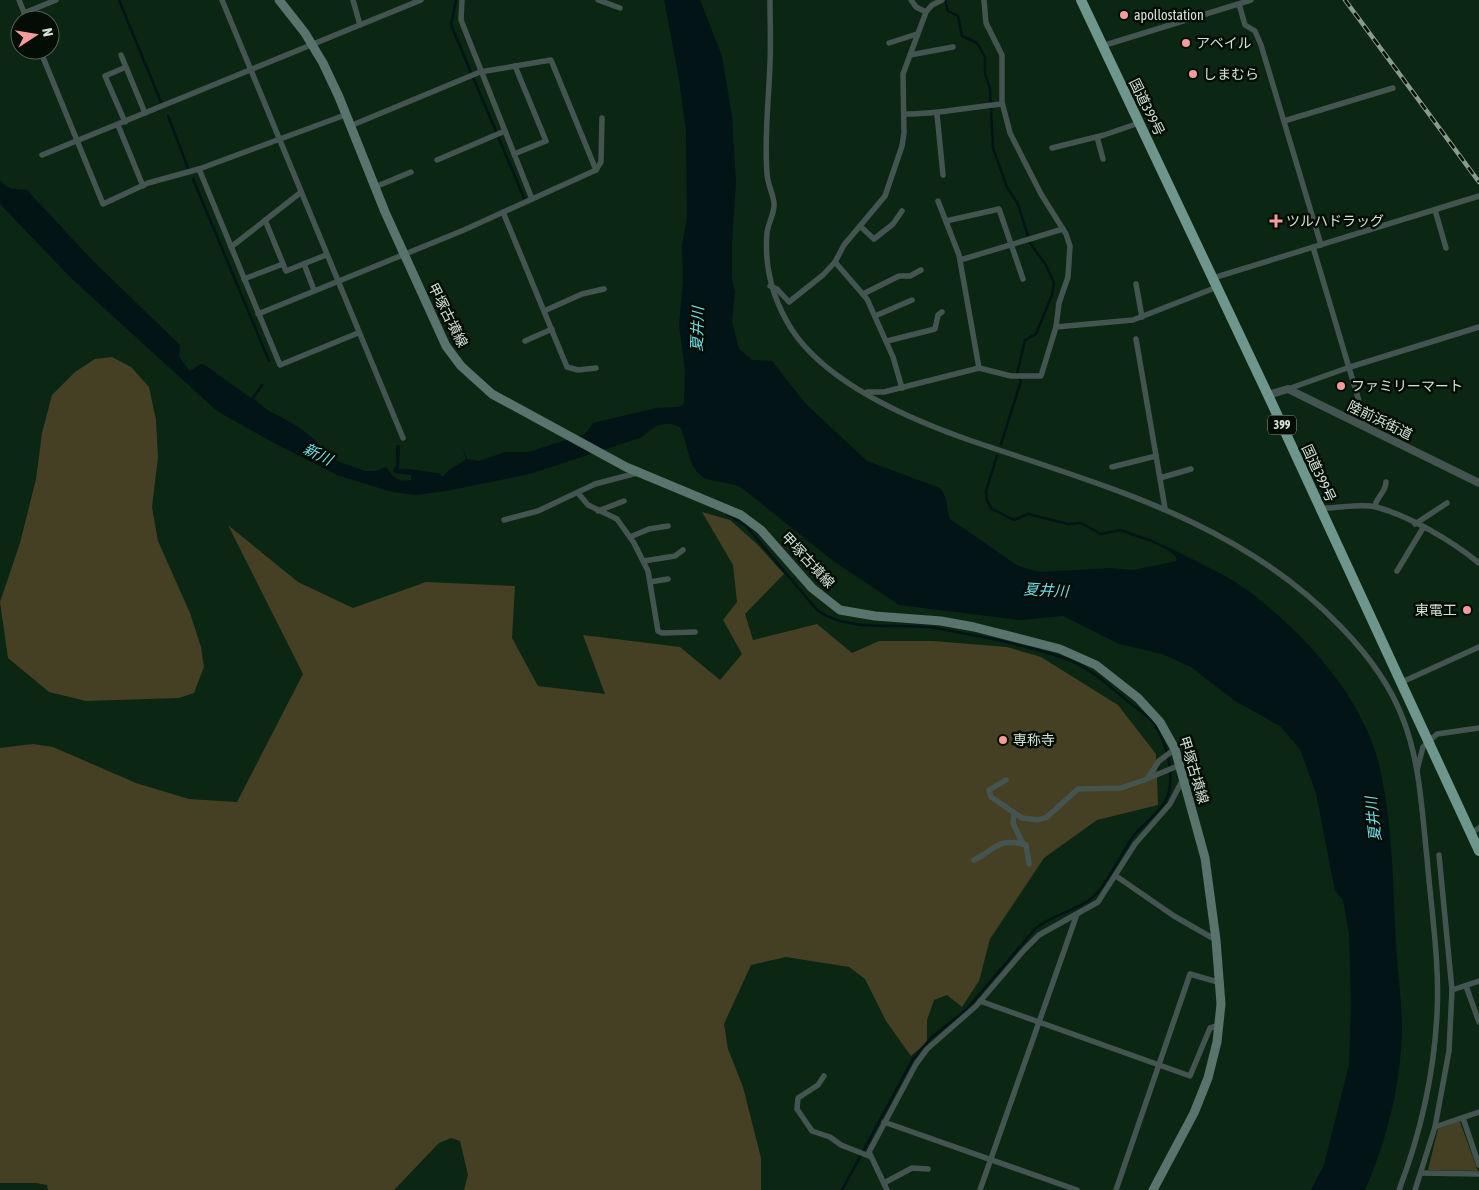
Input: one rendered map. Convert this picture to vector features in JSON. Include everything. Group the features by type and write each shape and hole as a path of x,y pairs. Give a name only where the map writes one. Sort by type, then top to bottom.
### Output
{"highway":[{"name":"国道399号","path":"1081,0 1429,740 1475,831 1479,851"}],"main road":[{"name":"甲塚古墳線","path":"279,0 312,45 327,71 437,330 453,357 492,394 529,416 626,467 724,507 751,522 812,588 840,610 875,616 941,621 974,627 1060,649 1096,665 1138,698 1160,722 1183,777 1205,858 1221,983 1220,1025 1214,1060 1202,1093 1153,1190"}],"street":[{"path":"31,10 56,0"},
{"path":"222,0 252,70 278,141 402,438"},
{"path":"353,0 360,25"},
{"path":"42,156 421,0"},
{"path":"462,0 461,20 480,72 532,199"},
{"path":"598,0 620,8"},
{"path":"770,0 770,61 766,162 770,192 774,204 768,223 766,241 770,286 790,328 802,344 817,360 864,392 934,428 1165,508 1238,545 1285,577 1334,619 1364,652 1385,682 1403,716 1417,771 1434,943 1437,1013 1426,1095 1399,1190"},
{"path":"911,0 916,7 926,12"},
{"path":"770,286 777,289 789,302 823,275 835,262 839,252 873,212 887,189 902,146 905,114 903,74 926,12 932,5 942,0"},
{"path":"864,392 884,392 979,368 1017,376 1041,376 1056,327 1059,303 1068,276 1071,260 1070,246 1063,229 1041,194 1010,134 1002,104 1002,55 986,23 984,0"},
{"path":"1102,46 1251,0"},
{"path":"1239,4 1245,25 1254,31 1258,37 1321,245"},
{"path":"888,43 917,34"},
{"path":"910,55 953,47"},
{"path":"121,55 145,113"},
{"path":"44,60 103,204 143,186 199,169 345,115"},
{"path":"350,126 480,72 551,60 596,170"},
{"path":"514,154 546,141 515,66"},
{"path":"126,67 105,76 143,186"},
{"path":"1284,120 1393,88"},
{"path":"905,114 937,114 946,110 1002,104"},
{"path":"937,114 943,175"},
{"path":"258,314 503,212 596,170 602,162 602,118"},
{"path":"1052,148 1097,137 1139,123"},
{"path":"437,160 505,131"},
{"path":"1097,137 1104,159"},
{"path":"199,169 280,365 358,333"},
{"path":"375,187 411,172"},
{"path":"231,247 300,193"},
{"path":"1056,327 1133,320 1215,282 1313,247 1479,196"},
{"path":"938,201 960,260 979,368"},
{"path":"946,221 999,209 1023,279"},
{"path":"1435,210 1446,248"},
{"path":"860,226 874,239 893,224 902,211"},
{"path":"503,212 568,367 578,370 596,368"},
{"path":"265,220 286,271 326,255"},
{"path":"960,260 1063,229"},
{"path":"1313,247 1367,428"},
{"path":"835,262 864,294 887,341 902,388"},
{"path":"244,279 284,264"},
{"path":"304,264 314,290"},
{"path":"864,294 899,276 910,276 921,270"},
{"path":"1136,284 1142,317"},
{"path":"544,311 582,294 604,289"},
{"path":"875,316 912,300"},
{"path":"887,341 935,329 938,315 942,312"},
{"path":"1268,395 1479,327"},
{"path":"525,341 552,329"},
{"path":"1136,339 1165,508"},
{"name":"陸前浜街道","path":"1288,389 1479,483"},
{"path":"1112,467 1156,456"},
{"path":"1160,478 1191,469"},
{"path":"504,520 538,511 595,484 637,472"},
{"path":"1375,506 1376,499 1386,489 1386,482"},
{"path":"578,493 583,500 597,511 617,520 630,536 644,562 650,582 658,631 662,633 695,632"},
{"path":"597,511 624,501"},
{"path":"1415,524 1447,502"},
{"path":"1320,510 1375,506 1424,528 1464,550 1479,563"},
{"path":"630,536 649,529 668,526"},
{"path":"1397,571 1424,528"},
{"path":"644,562 675,556 683,550"},
{"path":"650,582 668,579"},
{"path":"1402,682 1479,647"},
{"path":"1417,771 1423,747 1436,734 1479,728"},
{"path":"1150,778 1159,761 1172,751"},
{"path":"1006,780 989,790 989,794 1026,820 1038,820 1050,814 1078,789 1121,788 1177,766"},
{"path":"865,1155 921,1056 980,1001 1039,935 1046,929 1098,902 1135,844 1170,804 1183,777"},
{"path":"1014,813 1013,823 1023,844 1028,848 1029,864"},
{"path":"974,860 994,846 1006,842 1023,844"},
{"path":"1415,1190 1435,1126 1449,1052 1452,990 1439,855"},
{"path":"1116,876 1174,916 1216,940"},
{"path":"980,1190 1077,914"},
{"path":"1116,1190 1190,974 1221,983"},
{"path":"1452,990 1479,981"},
{"path":"1466,986 1479,1022"},
{"path":"980,1001 1190,1076 1210,1028 1220,1025"},
{"path":"824,1076 818,1085 798,1098 797,1109 812,1131 830,1137 841,1145 865,1155 887,1190"},
{"path":"1435,1126 1479,1112"},
{"path":"1463,1118 1479,1165"},
{"path":"884,1122 1077,1190"},
{"path":"884,1183 912,1168 928,1169"},
{"path":"1421,1173 1479,1174"}],"shaded area":[{"path":"112,357 131,367 149,387 156,420 158,457 152,507 158,541 190,613 201,647 204,667 194,693 179,698 86,701 49,692 8,658 0,602 20,543 36,479 42,433 52,395 75,372 95,359"},
{"path":"702,512 730,520 758,545 784,574 745,614 753,640 817,624 852,653 879,641 933,641 1007,647 1041,657 1118,705 1156,754 1158,805 1097,820 1044,858 990,939 979,981 962,1007 947,995 934,1000 927,1020 927,1042 911,1056 886,1021 865,979 849,967 786,957 751,965 724,1024 728,1049 743,1087 761,1158 761,1190 464,1190 468,1175 460,1141 451,1138 439,1143 394,1190 48,1190 47,1185 36,1183 0,1183 0,748 33,744 53,747 136,783 189,799 237,802 303,674 228,525 298,582 353,608 426,582 515,586 512,638 538,686 605,694 583,635 680,647 720,680 742,654 723,620 737,602 733,565"},
{"path":"1460,1122 1478,1171 1428,1170 1438,1129"}],"water":[{"path":"664,0 700,0 722,56 732,116 736,183 732,241 732,278 735,292 732,321 739,349 752,360 772,361 805,403 867,461 940,488 946,499 950,519 1018,566 1040,572 1110,568 1133,570 1177,561 1176,557 1162,544 1221,574 1254,595 1315,652 1349,697 1363,721 1374,747 1385,794 1392,860 1402,1019 1396,1091 1380,1152 1365,1190 1311,1190 1324,1165 1349,1065 1351,1003 1349,934 1343,900 1335,891 1316,793 1300,749 1280,726 1235,701 1191,667 1162,654 1119,644 1063,616 1021,620 899,605 832,560 742,488 707,479 701,475 692,464 680,427 674,425 660,425 651,429 642,437 530,474 446,491 416,495 392,492 337,475 217,411 71,278 0,204 0,180 9,187 27,190 93,261 180,345 179,357 190,371 201,364 205,365 251,398 262,383 264,385 254,399 269,411 299,427 314,439 332,459 365,471 376,471 386,467 399,480 411,480 411,475 395,473 393,470 396,465 396,445 400,446 399,469 440,473 441,476 444,476 448,471 466,459 462,444 467,459 479,461 505,452 528,452 585,434 593,423 656,408 679,407 684,404 685,371 679,325 683,281 682,245 687,218 686,131 679,79"}],"waterway":[{"path":"119,0 161,102"},
{"path":"456,0 451,25 524,198"},
{"path":"945,0 948,11 958,16 962,36 977,43 985,57 985,73 990,89 993,148 1007,187 1018,204 1030,243 1046,265 1054,283 1052,295 1036,334 1025,340 1017,374 1021,381 1001,444"},
{"path":"168,116 188,168"},
{"path":"193,179 269,361"},
{"path":"997,456 986,491 987,501 992,509 1014,520 1028,514 1068,524 1081,523 1101,534 1120,530 1152,541 1170,550"},
{"path":"727,514 746,526 817,610 830,617 859,625 920,626 968,634 1033,649 1064,658 1082,666 1153,722 1162,738 1170,767 1170,786 1165,801 1132,838 1098,892 1086,902 1035,929 967,1009 931,1038 913,1059 842,1190"}],"railway":[{"path":"1345,0 1479,182"}],"place":[{"name":"apollostation","path":"1124,15"},
{"name":"アベイル","path":"1186,43"},
{"name":"しまむら","path":"1193,74"},
{"name":"ツルハドラッグ","path":"1276,221"},
{"name":"ファミリーマート","path":"1341,386"},
{"name":"東電工","path":"1467,610"},
{"name":"専称寺","path":"1003,740"}],"water label":[{"name":"夏井川","path":"697,329"},
{"name":"新川","path":"318,454"},
{"name":"夏井川","path":"1046,590"},
{"name":"夏井川","path":"1373,819"}]}
